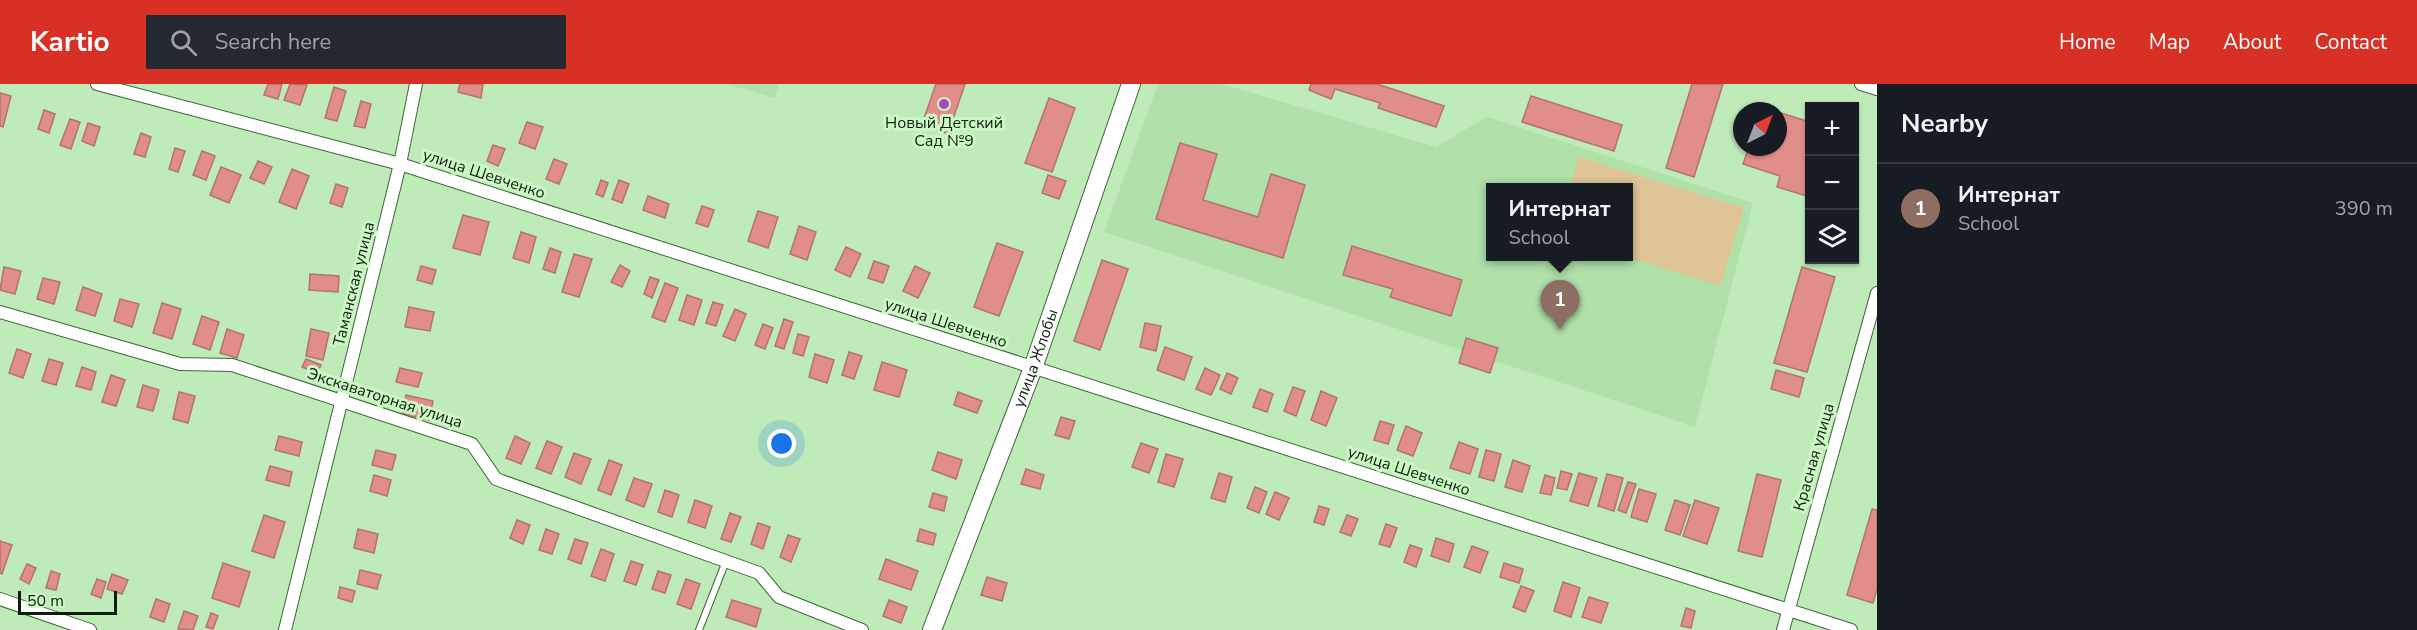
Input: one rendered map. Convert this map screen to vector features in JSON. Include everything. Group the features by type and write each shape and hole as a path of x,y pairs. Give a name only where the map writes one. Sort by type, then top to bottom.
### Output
{"street":[{"name":"улица Шевченко","path":"96,84 400,164 1851,630"},
{"name":"Таманская улица","path":"285,630 400,164 416,84"},
{"name":"улица Жлобы","path":"932,630 1033,368 1131,84"},
{"path":"1861,84 1877,89"},
{"name":"Красная улица","path":"1783,630 1877,293"},
{"name":"Экскаваторная улица","path":"0,312 180,364 232,364 472,444 496,479 759,573 778,597 862,630"},
{"path":"0,599 90,630"}],"lane":[{"path":"699,630 726,560"}],"shaded area":[{"path":"727,84 779,84 775,98"},
{"path":"1158,84 1222,84 1436,147 1487,117 1753,203 1695,427 1104,232"},
{"path":"1579,157 1744,208 1720,286 1633,259 1633,183 1571,183"}],"building":[{"path":"268,84 282,84 278,99 264,95"},
{"path":"290,84 307,85 300,105 284,100"},
{"path":"460,84 483,84 481,98 458,92"},
{"name":"Новый Детский Сад №9","path":"936,84 965,84 948,134 922,124"},
{"path":"1311,84 1377,84 1444,106 1436,127 1378,108 1380,103 1335,89 1331,99 1309,90"},
{"path":"1692,84 1723,84 1694,177 1666,168"},
{"path":"334,87 346,91 337,121 325,118"},
{"path":"0,93 11,96 3,127 0,126"},
{"path":"1531,96 1622,125 1614,151 1522,122"},
{"path":"1049,98 1075,108 1052,172 1025,163"},
{"path":"361,101 371,104 365,128 354,126"},
{"path":"44,110 55,114 49,133 38,129"},
{"path":"1787,115 1805,120 1805,195 1777,187 1780,176 1743,164 1746,156 1787,156"},
{"path":"70,119 80,122 71,149 60,145"},
{"path":"527,122 543,127 535,149 519,143"},
{"path":"88,123 100,127 94,146 82,141"},
{"path":"141,133 151,137 145,157 134,154"},
{"path":"1180,143 1217,154 1203,200 1258,217 1271,174 1305,185 1283,258 1156,219"},
{"path":"493,145 505,149 498,166 487,161"},
{"path":"175,148 185,151 178,172 169,169"},
{"path":"202,151 215,156 206,180 193,175"},
{"path":"554,159 567,164 559,184 546,179"},
{"path":"258,161 272,167 264,184 250,178"},
{"path":"221,167 241,175 229,203 210,195"},
{"path":"292,169 309,176 296,209 279,202"},
{"path":"1048,175 1066,181 1059,199 1042,193"},
{"path":"601,180 608,183 603,197 596,194"},
{"path":"619,180 629,184 622,203 612,199"},
{"path":"336,184 348,188 342,207 330,203"},
{"path":"648,196 669,204 665,218 643,210"},
{"path":"702,206 714,210 708,227 696,223"},
{"path":"758,211 778,217 768,248 748,241"},
{"path":"463,215 489,222 480,255 453,248"},
{"path":"799,226 816,232 807,260 790,254"},
{"path":"521,232 536,237 529,263 513,258"},
{"path":"997,243 1023,252 999,316 974,307"},
{"path":"1352,246 1462,280 1451,316 1390,297 1393,289 1343,275"},
{"path":"846,247 861,254 850,277 835,270"},
{"path":"550,248 561,252 555,273 543,269"},
{"path":"574,254 592,259 579,297 562,292"},
{"path":"1102,260 1128,269 1100,350 1074,341"},
{"path":"874,261 889,266 883,283 868,278"},
{"path":"620,265 630,271 622,287 611,282"},
{"path":"421,266 436,270 432,284 417,280"},
{"path":"915,266 930,273 918,298 903,291"},
{"path":"4,267 21,271 15,294 0,290"},
{"path":"1802,267 1835,277 1807,372 1774,363"},
{"path":"310,274 339,276 338,292 309,290"},
{"path":"650,277 659,280 652,298 644,294"},
{"path":"43,278 60,282 54,304 37,299"},
{"path":"665,283 678,288 665,322 652,317"},
{"path":"83,287 102,294 95,316 76,310"},
{"path":"687,295 702,300 694,325 679,320"},
{"path":"120,299 139,304 132,327 114,321"},
{"path":"713,302 723,305 716,326 706,323"},
{"path":"162,303 181,309 172,339 153,333"},
{"path":"409,307 434,312 430,331 405,327"},
{"path":"735,309 746,314 735,341 723,336"},
{"path":"202,316 219,322 210,350 193,344"},
{"path":"784,319 793,322 784,349 775,346"},
{"path":"1145,323 1161,326 1156,351 1140,347"},
{"path":"763,324 773,328 765,349 755,345"},
{"path":"227,329 244,335 237,358 220,353"},
{"path":"311,329 329,333 323,360 306,356"},
{"path":"798,334 809,337 803,356 793,353"},
{"path":"1466,338 1498,348 1490,373 1459,363"},
{"path":"1165,347 1192,357 1184,380 1157,370"},
{"path":"17,349 31,354 23,378 9,373"},
{"path":"849,352 862,356 854,379 842,375"},
{"path":"815,354 834,360 827,383 809,377"},
{"path":"49,359 63,363 56,385 42,381"},
{"path":"306,359 321,365 317,373 302,367"},
{"path":"882,362 907,370 899,397 874,390"},
{"path":"82,367 96,372 91,390 76,386"},
{"path":"400,368 422,373 418,387 396,382"},
{"path":"1205,368 1220,375 1211,395 1196,389"},
{"path":"1776,370 1804,378 1799,397 1771,389"},
{"path":"1227,373 1238,378 1231,394 1220,389"},
{"path":"111,375 125,380 116,406 102,402"},
{"path":"143,385 159,390 153,411 137,407"},
{"path":"1293,387 1305,391 1296,416 1284,411"},
{"path":"1260,389 1273,394 1267,412 1253,407"},
{"path":"1321,391 1337,398 1326,426 1311,420"},
{"path":"179,392 195,396 188,423 173,419"},
{"path":"958,392 982,401 977,413 954,405"},
{"path":"406,395 433,401 429,420 402,414"},
{"path":"1061,417 1075,421 1069,439 1055,435"},
{"path":"1380,421 1394,425 1388,444 1374,440"},
{"path":"1406,426 1422,433 1413,456 1397,450"},
{"path":"279,436 302,442 299,456 275,450"},
{"path":"515,436 530,443 521,464 506,458"},
{"path":"547,441 562,447 551,474 536,468"},
{"path":"1459,442 1478,449 1470,474 1450,468"},
{"path":"1141,443 1158,449 1149,473 1132,467"},
{"path":"376,450 396,455 392,470 372,465"},
{"path":"1486,450 1501,454 1494,481 1479,477"},
{"path":"938,452 962,460 956,479 932,470"},
{"path":"574,453 591,459 581,484 565,477"},
{"path":"1166,454 1183,459 1174,487 1158,482"},
{"path":"609,460 622,465 611,495 598,490"},
{"path":"1513,460 1530,466 1522,492 1505,487"},
{"path":"270,466 292,472 289,486 266,480"},
{"path":"1026,469 1044,475 1040,489 1021,484"},
{"path":"1561,471 1572,474 1567,490 1557,488"},
{"path":"1219,473 1232,477 1225,502 1211,498"},
{"path":"1579,473 1597,478 1588,506 1570,501"},
{"path":"1607,474 1623,478 1614,511 1598,506"},
{"path":"1757,474 1781,480 1762,557 1738,551"},
{"path":"374,475 391,480 387,496 370,491"},
{"path":"1545,475 1555,478 1551,495 1540,493"},
{"path":"634,478 652,484 644,507 626,500"},
{"path":"1628,482 1636,484 1626,513 1618,510"},
{"path":"1255,487 1267,492 1259,513 1247,508"},
{"path":"1639,489 1656,494 1647,522 1631,517"},
{"path":"665,490 679,495 672,517 658,512"},
{"path":"1275,492 1289,498 1279,520 1266,514"},
{"path":"933,493 947,497 944,511 929,507"},
{"path":"695,500 712,506 705,528 688,522"},
{"path":"1675,500 1690,505 1680,535 1665,530"},
{"path":"1695,500 1719,508 1707,544 1683,536"},
{"path":"1319,506 1329,509 1324,525 1314,522"},
{"path":"1872,509 1877,510 1877,589 1873,603 1847,595"},
{"path":"730,513 741,517 731,542 721,539"},
{"path":"264,515 285,522 274,558 252,551"},
{"path":"1347,515 1358,519 1351,536 1340,532"},
{"path":"517,520 530,525 523,544 510,538"},
{"path":"758,523 770,527 763,549 751,544"},
{"path":"1386,524 1397,528 1390,547 1379,544"},
{"path":"358,529 378,534 374,553 354,548"},
{"path":"546,529 559,534 552,554 539,550"},
{"path":"920,529 936,534 933,545 917,541"},
{"path":"788,535 800,539 791,562 780,557"},
{"path":"1436,538 1454,544 1449,562 1431,556"},
{"path":"575,539 588,543 581,564 568,559"},
{"path":"0,541 12,545 2,574 0,573"},
{"path":"1410,545 1422,549 1416,567 1404,562"},
{"path":"1472,546 1488,552 1480,573 1464,567"},
{"path":"601,549 614,554 605,581 591,576"},
{"path":"886,559 918,571 911,590 879,579"},
{"path":"631,561 643,565 636,585 624,581"},
{"path":"223,563 250,572 239,607 212,598"},
{"path":"1504,563 1523,569 1519,583 1500,577"},
{"path":"27,564 36,568 29,584 20,579"},
{"path":"360,570 381,575 377,589 357,584"},
{"path":"51,571 60,574 56,590 46,588"},
{"path":"658,571 671,575 665,593 652,589"},
{"path":"112,574 128,580 122,594 107,589"},
{"path":"987,577 1007,583 1002,601 981,595"},
{"path":"97,579 106,582 101,598 91,594"},
{"path":"686,579 700,584 691,609 677,604"},
{"path":"1563,582 1580,588 1571,617 1554,611"},
{"path":"1521,586 1534,591 1525,612 1513,607"},
{"path":"340,587 355,591 352,602 338,598"},
{"path":"1589,597 1608,603 1601,623 1582,617"},
{"path":"156,599 170,604 164,622 150,617"},
{"path":"732,600 761,609 756,627 726,617"},
{"path":"889,600 907,607 901,623 883,616"},
{"path":"1686,608 1695,611 1691,628 1681,626"},
{"path":"184,611 198,616 193,630 178,629"},
{"path":"211,613 218,616 213,629 206,627"}],"place":[{"name":"Новый Детский Сад №9","path":"944,104"},
{"name":"Интернат","path":"1560,330"}]}
